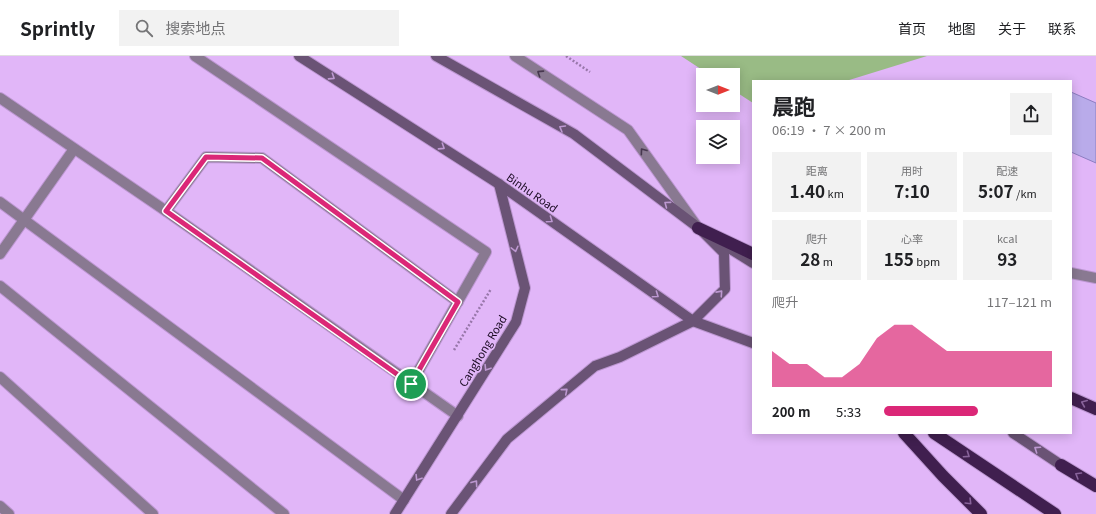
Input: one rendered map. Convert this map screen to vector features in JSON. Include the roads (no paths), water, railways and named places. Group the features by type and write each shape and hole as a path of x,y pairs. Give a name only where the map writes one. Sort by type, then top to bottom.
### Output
{"highway":[{"path":"698,228 752,254"},
{"path":"1072,398 1096,408"},
{"path":"905,434 943,476 981,514"},
{"path":"935,434 1055,514"},
{"path":"1061,465 1096,486"}],"main road":[{"name":"Binhu Road","path":"300,56 499,184 693,321 752,343"},
{"path":"436,56 574,134 698,228 752,262"},
{"name":"Canghong Road","path":"395,514 516,322 525,288 499,184"},
{"path":"451,514 507,439 595,366 620,357 693,321 725,289 724,253 698,228"},
{"path":"1014,434 1061,465"}],"street":[{"path":"195,56 486,252 411,384"},
{"path":"515,56 628,130 698,228"},
{"path":"0,98 166,211 458,416"},
{"path":"0,254 74,149"},
{"path":"166,211 206,157 262,158 458,302"},
{"path":"0,202 404,500"},
{"path":"1072,273 1096,278"},
{"path":"0,286 284,514"},
{"path":"0,377 153,514"},
{"path":"0,506 9,514"}]}
